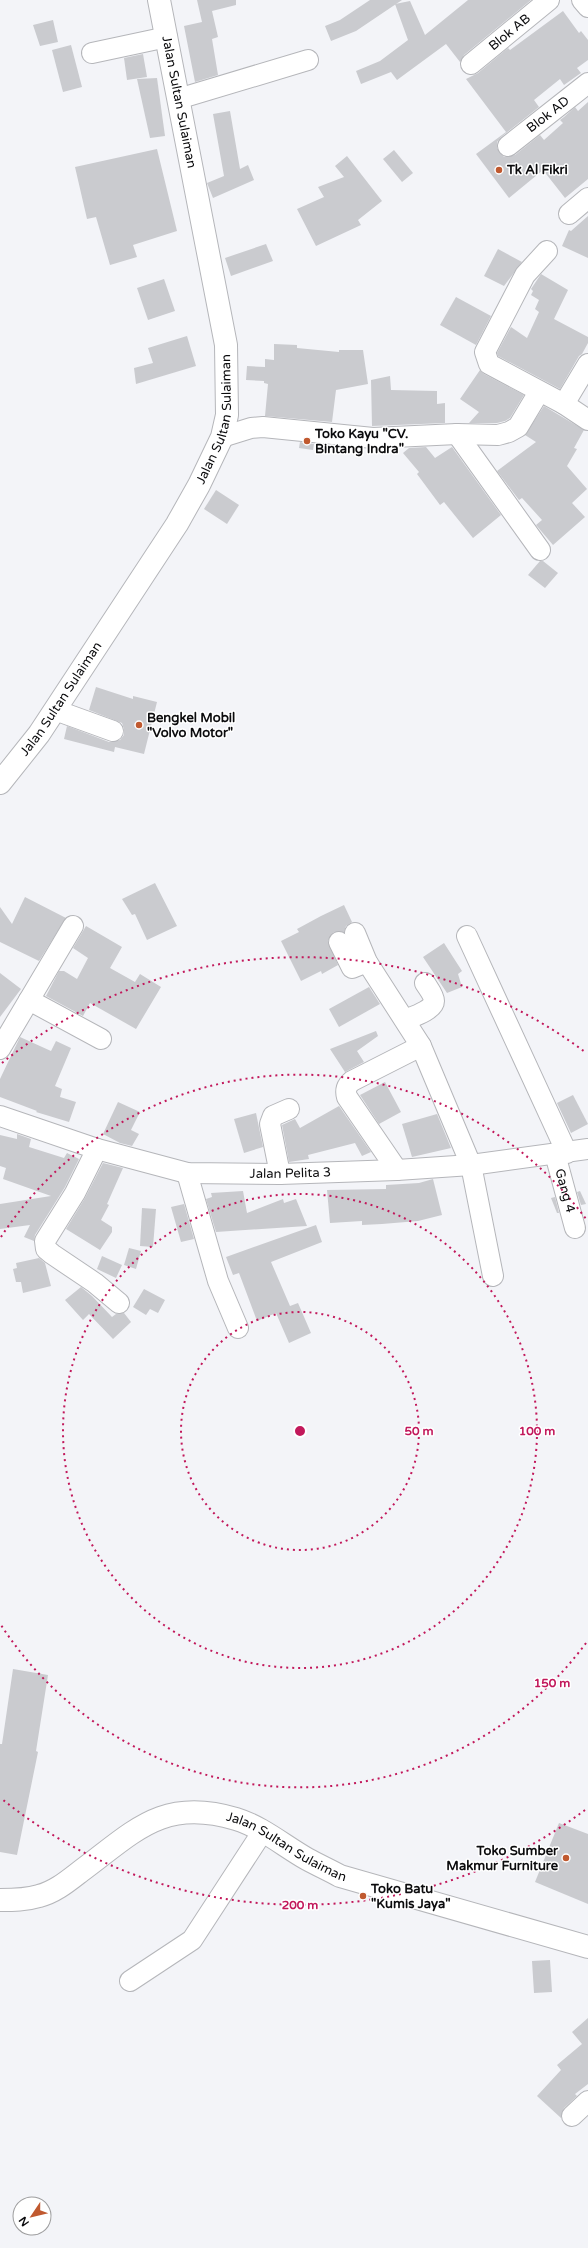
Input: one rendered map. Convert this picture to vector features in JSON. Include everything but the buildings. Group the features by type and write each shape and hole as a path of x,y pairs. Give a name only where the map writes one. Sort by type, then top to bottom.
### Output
{"main road":[{"name":"Jalan Sultan Sulaiman","path":"0,783 39,734 177,524 199,485 222,437 227,415 226,345 159,0"},
{"name":"Jalan Sultan Sulaiman","path":"0,1900 19,1900 40,1896 59,1888 145,1824 171,1813 205,1812 237,1819 263,1831 308,1860 340,1876 588,1947"}],"street":[{"name":"Blok AB","path":"471,64 549,0"},
{"path":"582,0 588,7"},
{"path":"92,53 167,37"},
{"path":"178,99 308,60"},
{"name":"Blok AD","path":"508,146 588,83"},
{"path":"569,214 588,198"},
{"path":"547,251 525,275 485,352 489,364 564,404 588,420"},
{"path":"564,404 588,364"},
{"path":"222,437 251,428 264,427 373,438 457,434 498,435 509,432 518,427 525,418 539,392"},
{"path":"457,434 540,550"},
{"path":"55,710 113,731"},
{"path":"0,1049 72,926"},
{"name":"Gang 4","path":"467,936 561,1153 575,1228"},
{"path":"347,938 368,962 421,1046 471,1165 493,1276"},
{"path":"405,1020 430,1007 434,1003 434,999 425,983"},
{"path":"28,1000 101,1039"},
{"path":"397,1170 347,1097 346,1091 347,1086 352,1081 421,1046"},
{"path":"280,1174 270,1124 273,1116 289,1109"},
{"name":"Jalan Pelita 3","path":"0,1116 97,1149 188,1173 280,1174 397,1170 471,1165 588,1149"},
{"path":"97,1149 75,1193 45,1241 46,1249 90,1278 119,1303"},
{"path":"188,1173 218,1281 238,1328"},
{"path":"130,1981 192,1940 263,1831"},
{"path":"572,2116 588,2101"}],"place":[{"name":"Tk Al Fikri","path":"499,170"},
{"name":"Toko Kayu \"CV. Bintang Indra\"","path":"307,441"},
{"name":"Bengkel Mobil \"Volvo Motor\"","path":"139,725"},
{"name":"Toko Sumber Makmur Furniture","path":"566,1858"},
{"name":"Toko Batu \"Kumis Jaya\"","path":"363,1896"}]}
